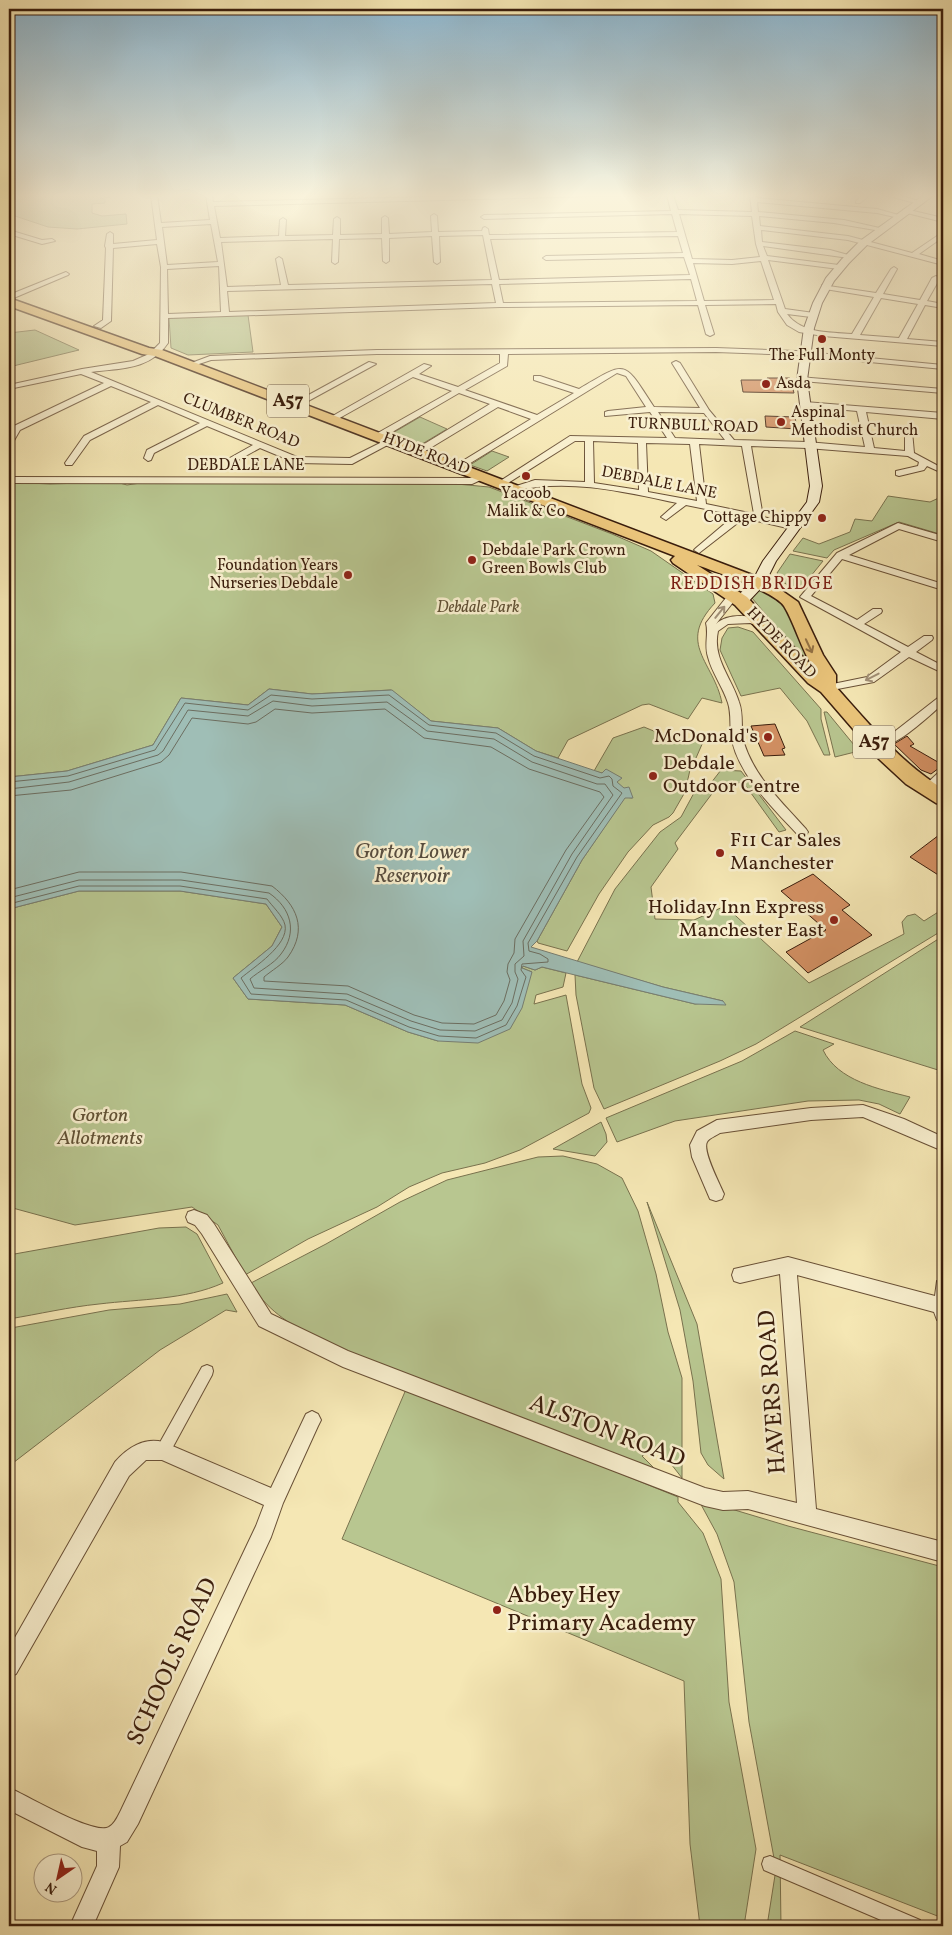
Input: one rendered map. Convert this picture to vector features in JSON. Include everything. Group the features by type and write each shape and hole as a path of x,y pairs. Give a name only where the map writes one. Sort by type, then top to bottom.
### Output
{"highway":[{"name":"A57","path":"10,297 98,326 154,348 158,353"},
{"name":"A57","path":"10,297 146,351 158,353 190,365"},
{"name":"HYDE ROAD","path":"190,365 419,451 661,546 700,555 774,588 828,675 827,688"},
{"name":"HYDE ROAD","path":"661,546 667,554 737,597 753,621 784,647 814,679 827,688 876,744 902,770 935,794"},
{"name":"A57","path":"700,555 737,597"}],"main road":[{"path":"737,597 774,588 770,561 813,502 816,486 802,379 807,331 811,315 825,287"}],"street":[{"path":"10,297 38,285"},
{"path":"98,326 107,321 107,285"},
{"path":"135,363 158,353 164,343 164,285"},
{"path":"225,313 224,288 344,285"},
{"path":"496,285 500,306"},
{"path":"695,285 710,334"},
{"path":"774,285 782,312 790,323 807,331 943,344"},
{"path":"855,336 885,285"},
{"path":"902,340 932,285"},
{"path":"825,287 943,306"},
{"path":"163,316 500,306 780,302"},
{"path":"783,311 811,315"},
{"path":"790,323 800,314"},
{"path":"190,365 210,358 377,352 716,350 804,355 943,367"},
{"name":"CLUMBER ROAD","path":"82,371 296,460 341,462 359,459 385,439 458,390 504,364 504,351"},
{"path":"9,387 82,371 171,358"},
{"path":"676,363 706,411 731,442"},
{"path":"296,404 372,364"},
{"path":"333,418 427,366"},
{"path":"459,467 611,372 620,370 630,374 672,440"},
{"path":"412,374 537,418"},
{"path":"537,378 579,392"},
{"path":"802,379 943,391"},
{"path":"9,442 13,428 110,383"},
{"path":"69,463 87,438 156,403"},
{"path":"419,451 497,404"},
{"path":"805,404 943,416"},
{"path":"861,408 870,450"},
{"path":"608,414 653,409 706,411"},
{"path":"148,458 150,452 207,423"},
{"path":"909,433 910,454 938,468"},
{"name":"TURNBULL ROAD","path":"509,486 573,438 731,442 910,454"},
{"path":"589,438 590,485"},
{"path":"642,439 644,494"},
{"path":"694,441 702,506"},
{"path":"746,443 759,519"},
{"path":"231,460 260,445"},
{"path":"899,473 921,468 924,462"},
{"name":"DEBDALE LANE","path":"9,480 472,481 482,476"},
{"name":"DEBDALE LANE","path":"509,486 524,483 590,485 644,494 796,527"},
{"path":"666,517 683,502"},
{"path":"700,555 741,515"},
{"path":"774,588 898,526 943,540"},
{"path":"840,555 943,587"},
{"path":"774,588 858,624 943,670"},
{"path":"713,629 720,626 724,621 737,597"},
{"path":"737,597 711,623 713,629 710,639 710,651 734,702 738,739 745,763 802,832"},
{"path":"858,624 877,610"},
{"path":"724,621 753,621"},
{"path":"827,688 870,680 928,638"},
{"path":"876,744 893,739 943,699"},
{"path":"935,794 943,775"},
{"path":"716,1194 700,1157 698,1145 702,1136 717,1127 810,1114 863,1111 943,1144"},
{"name":"ALSTON ROAD","path":"194,1217 201,1220 219,1246 265,1320 343,1358 705,1496 723,1501 748,1500 943,1552"},
{"path":"740,1275 788,1265 943,1310 943,1286"},
{"name":"HAVERS ROAD","path":"788,1265 807,1516"},
{"path":"157,1450 207,1371"},
{"name":"SCHOOLS ROAD","path":"109,1840 119,1834 130,1816 264,1530 275,1500 312,1420"},
{"path":"9,1667 122,1469 135,1455 157,1450 275,1500"},
{"path":"9,1799 90,1839 109,1840 108,1868 81,1926"},
{"path":"770,1864 914,1926"}],"green space":[{"path":"248,315 253,352 188,355 171,348 169,318"},
{"path":"35,330 79,350 9,367 9,333"},
{"path":"420,417 447,429 422,444 391,434"},
{"path":"492,451 509,457 487,471 470,465"},
{"name":"Debdale Park","path":"9,482 50,484 116,482 127,485 147,482 456,484 489,487 651,551 713,594 715,603 704,617 699,630 698,642 722,703 702,698 688,719 649,704 642,705 568,740 558,758 536,751 498,728 431,721 391,690 312,694 269,689 248,705 181,698 153,745 67,771 9,777"},
{"path":"888,496 930,502 943,496 943,535 899,522 834,550 827,558 793,551 803,538 819,544 850,532 855,519 872,521"},
{"path":"790,554 823,561 797,591 783,582 777,573"},
{"path":"760,590 770,595 786,608 818,677 752,598"},
{"path":"738,627 753,632 821,709 821,719 830,755 824,755 807,721 780,688 741,696 720,650 722,638 728,628"},
{"path":"824,712 827,712 859,751 835,757"},
{"path":"644,727 685,744 692,737 703,742 696,758 692,761 685,792 673,813 653,825 628,852 599,894 567,951 538,943 537,941 582,860 625,797 632,798 616,782 621,778 594,771 613,738"},
{"path":"721,770 741,771 786,830 779,832 743,782 717,787 675,843 678,849 651,887 655,919 694,920 725,906 809,983 904,934 902,922 907,916 915,914 924,921 943,909 943,930 756,1044 604,1109 594,1088 576,995 575,975 695,1004 723,1001 663,987 577,962 615,889 660,832 681,817 695,791 704,792"},
{"name":"Gorton Allotments","path":"79,891 180,891 266,904 282,927 272,946 233,978 248,999 345,1005 408,1032 438,1041 532,972 522,968 523,966 535,970 542,967 566,973 563,987 536,995 534,1004 566,995 582,1084 591,1108 589,1113 520,1150 485,1163 442,1173 409,1187 377,1207 308,1239 245,1275 218,1225 192,1207 75,1225 9,1207 9,909"},
{"path":"943,936 943,1069 938,1070 800,1027"},
{"path":"795,1031 834,1044 823,1050 830,1061 849,1076 873,1087 910,1097 900,1114 879,1104 859,1100 808,1101 675,1121 617,1142 606,1118 742,1061"},
{"path":"601,1122 607,1142 595,1156 553,1149"},
{"path":"563,1156 597,1164 622,1178 638,1211 656,1274 668,1332 682,1378 682,1478 657,1446 642,1456 660,1474 314,1338 287,1321 271,1308 251,1283 326,1244 400,1202 447,1180 538,1157"},
{"path":"647,1202 697,1324 724,1479 708,1465 701,1453 693,1381 680,1310"},
{"path":"186,1227 197,1234 223,1283 208,1289 178,1296 88,1305 9,1319 9,1255 159,1228"},
{"path":"227,1294 237,1312 226,1310 160,1350 9,1466 9,1329 109,1310 180,1304"},
{"path":"407,1387 678,1497 678,1502 703,1533 721,1579 729,1702 756,1849 744,1926 700,1926 690,1844 684,1681 342,1539"},
{"path":"698,1499 788,1526 943,1567 943,1858 940,1917 780,1855 781,1926 767,1926 776,1869 749,1722 734,1582 717,1534"}],"water":[{"name":"Gorton Lower Reservoir","path":"269,689 312,694 392,690 431,721 498,728 536,751 602,773 606,769 622,778 617,782 624,788 629,787 633,798 625,798 582,860 537,941 531,947 663,987 723,1001 726,1005 695,1004 542,967 535,970 523,966 522,968 532,972 522,1008 510,1029 478,1043 438,1041 408,1032 345,1005 248,999 233,978 272,946 282,927 266,904 180,891 79,891 9,909 9,777 67,771 153,745 181,698 248,705"}],"building":[{"name":"Asda","path":"767,378 790,378 794,393 743,392 741,380 767,380"},
{"name":"Aspinal Methodist Church","path":"765,416 795,417 797,429 766,427"},
{"name":"McDonald's","path":"775,724 785,748 782,749 785,755 764,756 751,726"},
{"path":"907,736 914,744 910,746 943,765 931,774 921,770 894,744"},
{"path":"943,832 943,878 910,857"},
{"name":"Holiday Inn Express Manchester East","path":"813,874 850,905 842,910 872,935 808,973 786,952 826,930 781,891"}],"waterway":[{"path":"939,1073 943,1072"}],"place":[{"name":"The Full Monty","path":"822,339"},
{"name":"Asda","path":"766,384"},
{"name":"Aspinal Methodist Church","path":"781,422"},
{"name":"Yacoob Malik & Co","path":"526,476"},
{"name":"Cottage Chippy","path":"822,518"},
{"name":"Debdale Park Crown Green Bowls Club","path":"472,560"},
{"name":"Foundation Years Nurseries Debdale","path":"348,575"},
{"name":"McDonald's","path":"768,737"},
{"name":"Debdale Outdoor Centre","path":"653,776"},
{"name":"F11 Car Sales Manchester","path":"720,853"},
{"name":"Holiday Inn Express Manchester East","path":"834,920"},
{"name":"Abbey Hey Primary Academy","path":"497,1610"}],"district":[{"name":"REDDISH BRIDGE","path":"752,584"}]}
